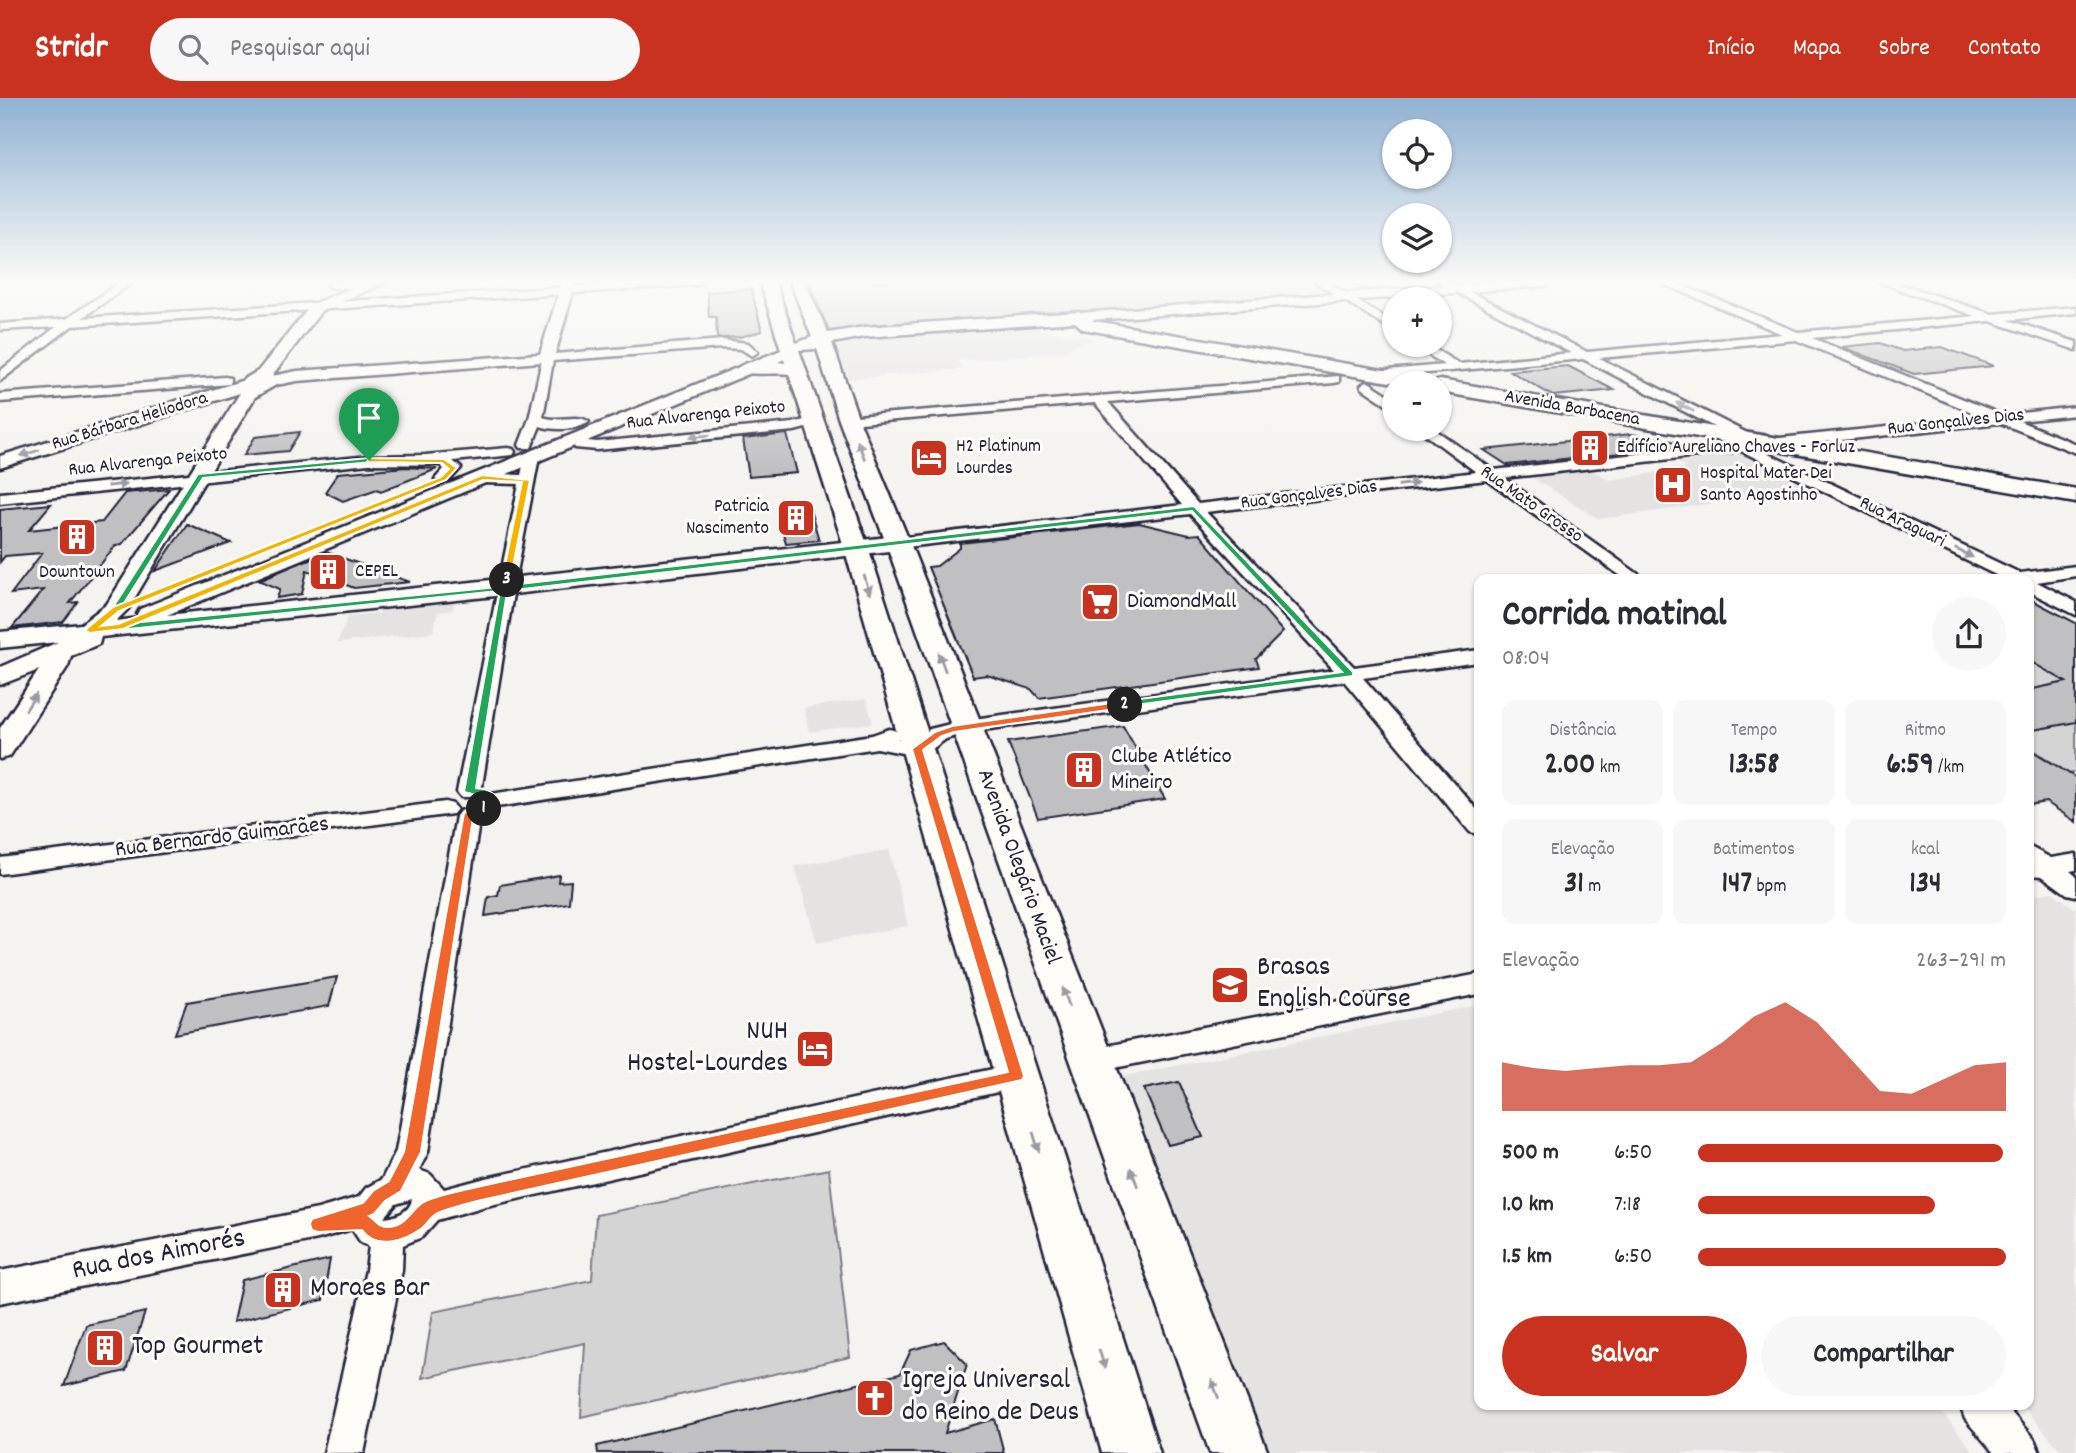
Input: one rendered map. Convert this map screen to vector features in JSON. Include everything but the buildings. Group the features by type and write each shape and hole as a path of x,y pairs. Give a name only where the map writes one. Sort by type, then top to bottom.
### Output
{"main road":[{"path":"788,345 856,547 1131,1453"},
{"path":"749,360 771,366 809,345"},
{"name":"Avenida Olegário Maciel","path":"824,345 849,420 898,543 1239,1453"},
{"name":"Avenida Barbacena","path":"1174,345 1229,355 1287,372 1334,379 1371,380"},
{"name":"Avenida Barbacena","path":"1287,372 1382,383"},
{"name":"Avenida Barbacena","path":"1452,396 1742,445 2076,507"},
{"name":"Avenida Barbacena","path":"1452,399 1742,445 1772,443 2076,496"}],"street":[{"path":"0,377 40,345"},
{"path":"118,618 201,476 241,386 280,345"},
{"path":"344,1453 399,1209 505,588 526,480 522,451 536,419 551,345"},
{"path":"547,358 707,345"},
{"path":"736,345 744,346 749,360"},
{"name":"Rua Araguari","path":"1566,345 1742,445 2007,574"},
{"path":"1449,371 1456,368 1692,345"},
{"path":"1817,345 2076,449"},
{"path":"0,677 56,644 443,479 587,427 749,360 791,354"},
{"path":"1439,357 1456,368"},
{"name":"Rua Bárbara Heliodora","path":"0,462 241,386 261,385 282,379 547,358"},
{"path":"849,420 1098,399 1287,372"},
{"path":"1371,380 1382,383"},
{"path":"0,398 241,386"},
{"path":"1098,399 1194,509 1349,674 1474,821"},
{"name":"Rua Gonçalves Dias","path":"1772,443 2076,411"},
{"path":"536,419 551,425 587,427"},
{"name":"Rua Alvarenga Peixoto","path":"587,427 580,445 597,446 768,430 812,422"},
{"name":"Rua Mato Grosso","path":"1441,441 1629,574"},
{"name":"Rua Gonçalves Dias","path":"56,644 118,618 505,588 1742,445"},
{"path":"118,618 482,478 522,451"},
{"name":"Rua Alvarenga Peixoto","path":"0,498 369,460 425,459 522,451"},
{"name":"Rua Alvarenga Peixoto","path":"425,459 450,464 453,468 443,479"},
{"path":"482,478 526,480"},
{"path":"2034,577 2076,571"},
{"path":"2034,587 2076,609"},
{"path":"0,640 56,644"},
{"path":"0,656 56,644"},
{"path":"0,750 55,666 56,644"},
{"path":"913,736 938,734 966,726 1474,657"},
{"name":"Rua Bernardo Guimarães","path":"0,866 468,804 913,736"},
{"path":"2034,864 2076,862"},
{"path":"2034,864 2076,888"},
{"path":"1090,1061 1474,985"},
{"name":"Rua dos Aimorés","path":"0,1287 486,1192 1016,1076"},
{"path":"1983,1410 2020,1453"}],"shaded area":[{"path":"1075,345 1067,352 958,361 963,369 848,379 836,347"},
{"name":"Hospital Mater Dei Santo Agostinho","path":"1742,454 1811,490 1599,519 1528,475 1587,467 1609,480 1686,468 1678,461"},
{"path":"456,599 452,610 438,612 433,632 337,643 348,616 380,613 382,606"},
{"path":"2034,663 2066,682 2034,689"},
{"path":"866,699 873,723 809,732 804,708"},
{"path":"2034,722 2045,728 2076,722 2076,772 2069,774 2034,750"},
{"path":"889,850 908,926 817,943 795,866"},
{"path":"2052,892 2076,909 2076,1453 2063,1453 2025,1410 2034,1410 2034,896"},
{"path":"1474,1006 1474,1410 1939,1410 1975,1453 1261,1453 1110,1079"},
{"path":"829,1169 850,1357 581,1417 585,1343 422,1378 433,1312 592,1280 596,1215"}],"place":[{"name":"Edifício Aureliano Chaves - Forluz","path":"1590,448"},
{"name":"H2 Platinum Lourdes","path":"929,458"},
{"name":"Hospital Mater Dei Santo Agostinho","path":"1673,485"},
{"name":"Patricia Nascimento","path":"796,518"},
{"name":"Downtown","path":"77,537"},
{"name":"CEPEL","path":"328,572"},
{"name":"DiamondMall","path":"1100,602"},
{"name":"Clube Atlético Mineiro","path":"1084,770"},
{"name":"Brasas English Course","path":"1230,985"},
{"name":"NUH Hostel-Lourdes","path":"815,1049"},
{"name":"Moraes Bar","path":"283,1290"},
{"name":"Top Gourmet","path":"105,1348"},
{"name":"Igreja Universal do Reino de Deus","path":"875,1398"}],"route":[{"path":"369,460 201,476 116,609 90,630 505,588 469,792 481,791 489,795 491,801 485,808 468,816 412,1152 395,1186 379,1196 369,1209 318,1224 366,1222 373,1232 387,1235 404,1231 419,1221 428,1208 486,1192 1016,1076 917,749 938,734 966,726 1349,674 1194,509 505,588 526,480 506,477 482,478 120,626 90,630 116,609 443,479 453,468 444,461 425,459 369,460"}]}
